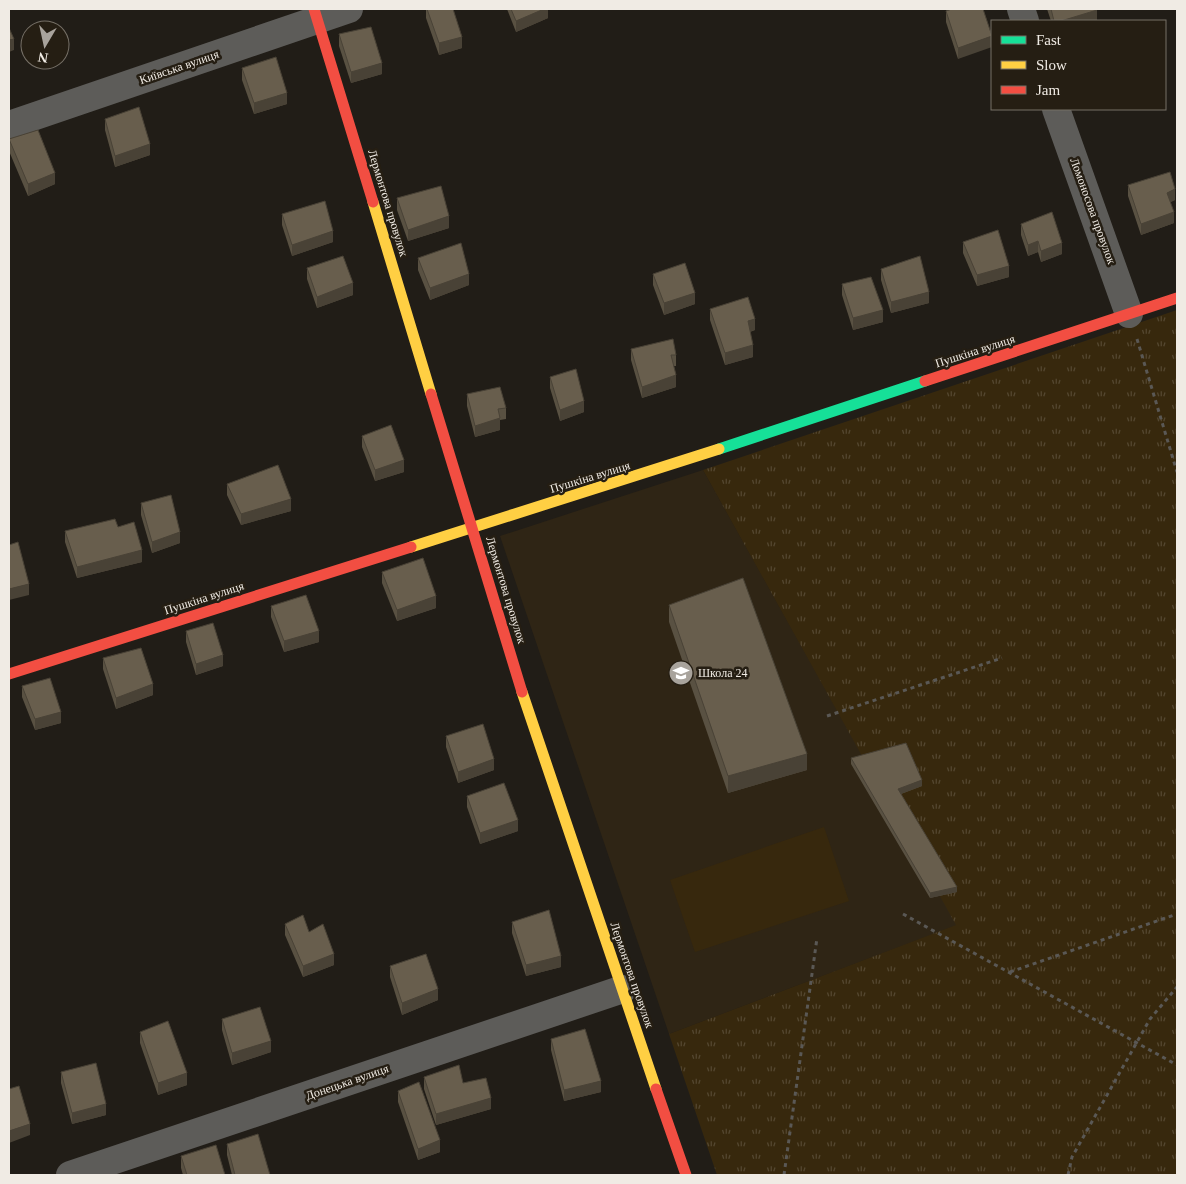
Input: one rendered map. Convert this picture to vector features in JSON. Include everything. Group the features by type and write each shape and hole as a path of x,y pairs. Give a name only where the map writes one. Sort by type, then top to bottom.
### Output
{"street":[{"name":"Київська вулиця","path":"9,125 316,14 349,9"},
{"name":"Лермонтова провулок","path":"316,14 537,742 686,1175"},
{"name":"Ломоносова провулок","path":"1056,110 1129,314"},
{"name":"Пушкіна вулиця","path":"9,674 595,490 1177,298"},
{"name":"Донецька вулиця","path":"70,1175 623,989"}],"path":[{"path":"1129,314 1177,472"},
{"path":"827,716 1002,658"},
{"path":"902,914 1177,1065"},
{"path":"1010,972 1177,914"},
{"path":"784,1175 817,938"},
{"path":"1068,1175 1072,1157 1150,1019 1177,987"}],"shaded area":[{"name":"Школа 24","path":"703,470 957,925 669,1034 500,536"}],"green space":[{"path":"1177,310 1177,1175 717,1175 669,1034 956,925 703,470"},
{"path":"824,827 849,901 695,952 670,880"}],"building":[{"path":"427,9 453,9 462,37 439,43"},
{"path":"511,9 544,9 516,21"},
{"path":"952,9 983,9 991,36 958,48 946,11"},
{"path":"1051,9 1097,9 1064,20 1054,20"},
{"path":"371,27 382,63 351,72 339,34"},
{"path":"9,28 14,39 9,40"},
{"path":"276,57 287,93 254,103 242,68"},
{"path":"139,107 150,144 115,156 105,119"},
{"path":"38,130 55,173 28,184 9,139"},
{"path":"1170,172 1175,189 1167,193 1174,212 1141,224 1128,185"},
{"path":"441,186 449,216 408,230 397,198"},
{"path":"325,201 333,231 292,245 282,214"},
{"path":"1052,212 1062,243 1041,251 1038,241 1028,245 1021,224"},
{"path":"998,230 1009,266 977,275 963,242"},
{"path":"461,243 469,274 430,288 418,258"},
{"path":"343,256 353,283 317,297 307,268"},
{"path":"920,256 929,292 891,302 881,269"},
{"path":"685,263 695,293 664,303 653,274"},
{"path":"871,277 883,310 853,318 842,284"},
{"path":"748,297 755,319 748,321 753,345 725,353 710,309"},
{"path":"673,339 676,355 671,355 676,375 642,387 631,349"},
{"path":"576,369 584,401 560,410 550,377"},
{"path":"500,387 506,408 498,409 500,418 475,426 467,394"},
{"path":"391,425 404,460 375,470 362,436"},
{"path":"278,465 291,499 241,514 227,484"},
{"path":"171,495 180,532 152,542 141,503"},
{"path":"115,519 118,527 134,522 142,550 77,567 65,531"},
{"path":"18,542 29,584 9,589 9,545"},
{"path":"423,558 436,596 397,610 382,572"},
{"path":"743,578 807,754 728,776 669,605"},
{"path":"306,595 319,631 284,641 271,606"},
{"path":"213,623 223,655 196,664 186,631"},
{"path":"141,648 153,684 116,698 103,658"},
{"path":"50,678 61,712 35,719 22,686"},
{"path":"483,724 494,759 458,772 446,736"},
{"path":"906,743 922,780 898,789 957,887 930,893 851,758"},
{"path":"504,783 518,820 480,833 467,796"},
{"path":"549,910 561,956 526,965 512,922"},
{"path":"303,915 309,932 323,924 334,954 303,966 285,924"},
{"path":"426,954 438,989 402,1003 390,966"},
{"path":"260,1007 271,1041 232,1053 222,1019"},
{"path":"168,1021 187,1073 158,1083 140,1032"},
{"path":"585,1029 601,1081 564,1090 551,1039"},
{"path":"96,1063 106,1104 72,1113 61,1072"},
{"path":"459,1065 463,1083 486,1078 491,1098 436,1114 424,1077"},
{"path":"419,1082 440,1140 418,1149 398,1091"},
{"path":"19,1086 30,1124 9,1131 9,1089"},
{"path":"258,1134 270,1175 235,1175 227,1144"},
{"path":"216,1145 225,1175 187,1175 181,1156"}],"traffic: fast":[{"path":"719,449 925,381"}],"traffic: slow":[{"path":"373,202 431,394"},
{"path":"411,547 719,449"},
{"path":"522,692 656,1089"}],"traffic: jam":[{"path":"314,9 373,202"},
{"path":"925,381 1177,298"},
{"path":"431,394 522,692"},
{"path":"9,674 411,547"},
{"path":"656,1089 686,1175"}],"place":[{"name":"Школа 24","path":"681,673"}]}
